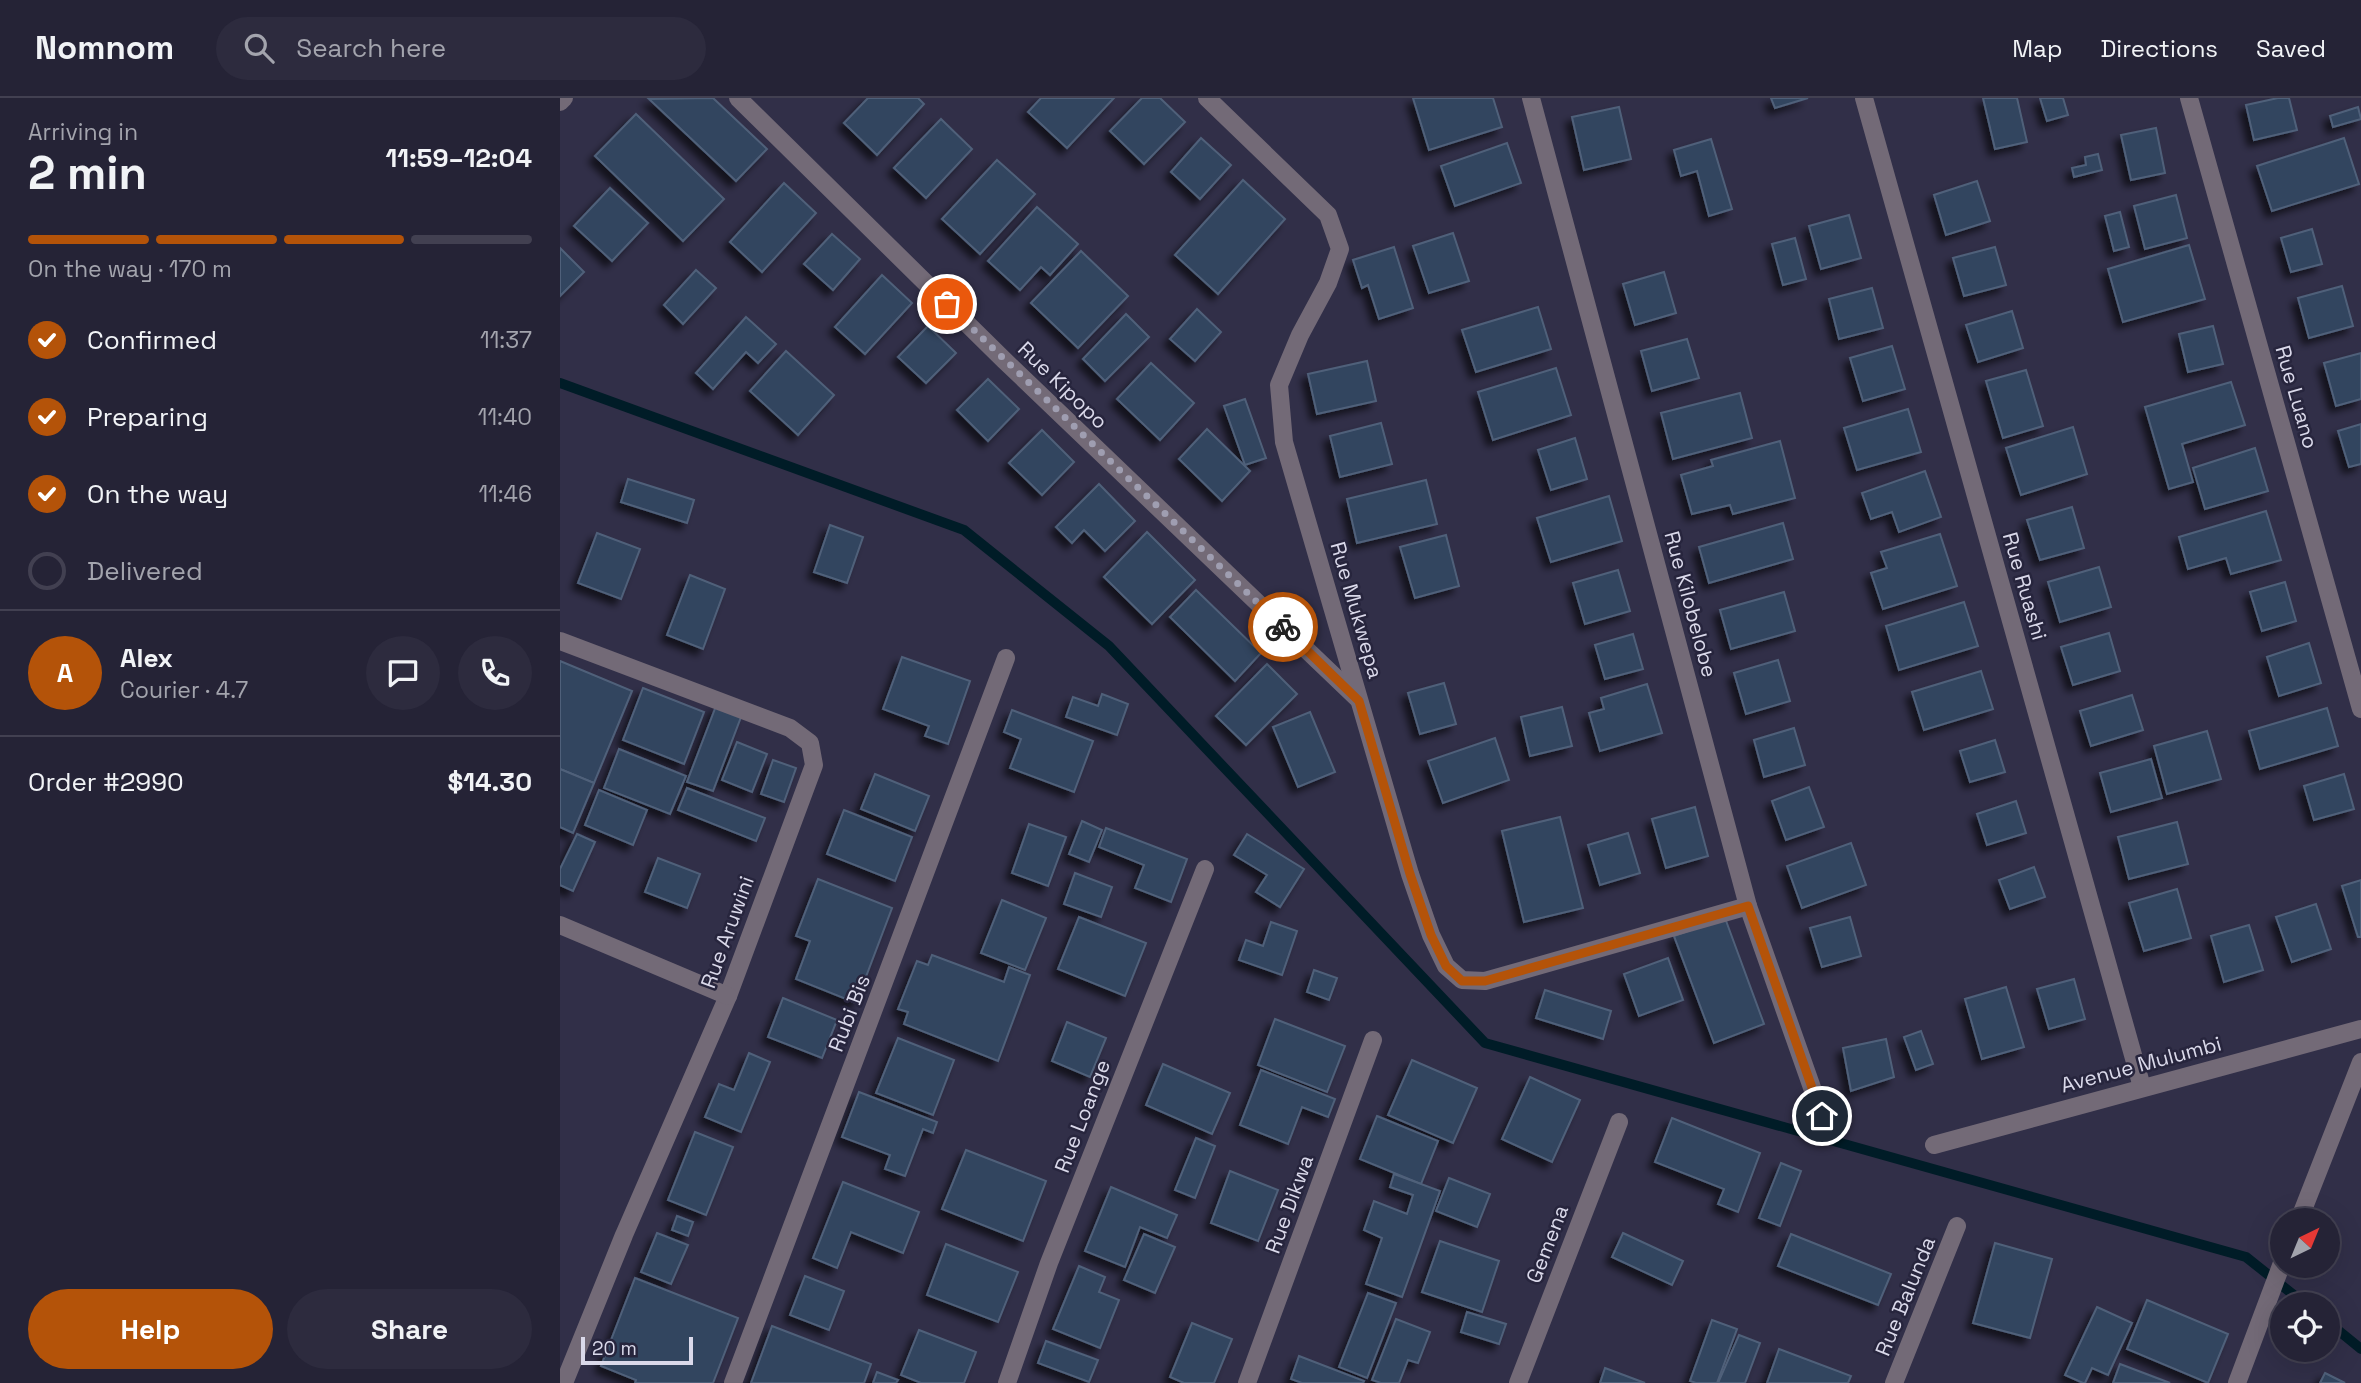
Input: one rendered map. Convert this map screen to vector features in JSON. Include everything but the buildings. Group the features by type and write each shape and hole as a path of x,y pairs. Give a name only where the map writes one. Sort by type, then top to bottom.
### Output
{"street":[{"path":"560,102 564,98"},
{"name":"Rue Kipopo","path":"738,98 1004,360 1359,701"},
{"name":"Rue Mukwepa","path":"1208,98 1328,215 1340,249 1328,283 1300,335 1279,385 1284,442 1410,874 1431,935 1446,966 1462,981 1485,981 1748,906"},
{"name":"Rue Kilobelobe","path":"1531,98 1748,906 1822,1116"},
{"name":"Rue Ruashi","path":"1864,98 2142,1087"},
{"name":"Rue Luano","path":"2189,98 2361,709"},
{"name":"Rue Aruwini","path":"560,641 790,727 810,743 814,765 728,996 624,1235 564,1383"},
{"name":"Rubi Bis","path":"733,1383 1006,658"},
{"name":"Rue Loange","path":"1007,1383 1054,1250 1205,869"},
{"path":"560,925 728,996"},
{"name":"Avenue Mulumbi","path":"1934,1145 2361,1029"},
{"name":"Rue Dikwa","path":"1247,1383 1373,1040"},
{"path":"2304,1208 2361,1062"},
{"name":"Gemena","path":"1518,1383 1619,1122"},
{"name":"Rue Balunda","path":"1894,1383 1957,1226"},
{"path":"2238,1383 2276,1278"}],"waterway":[{"path":"560,383 964,530 1109,646 1485,1043 2246,1257 2290,1292"},
{"path":"2340,1332 2361,1349"}],"way so far":[{"path":"947,304 1283,627"}],"route":[{"path":"1283,627 1359,701 1410,874 1431,935 1446,966 1462,981 1485,981 1748,906 1822,1116"}]}
